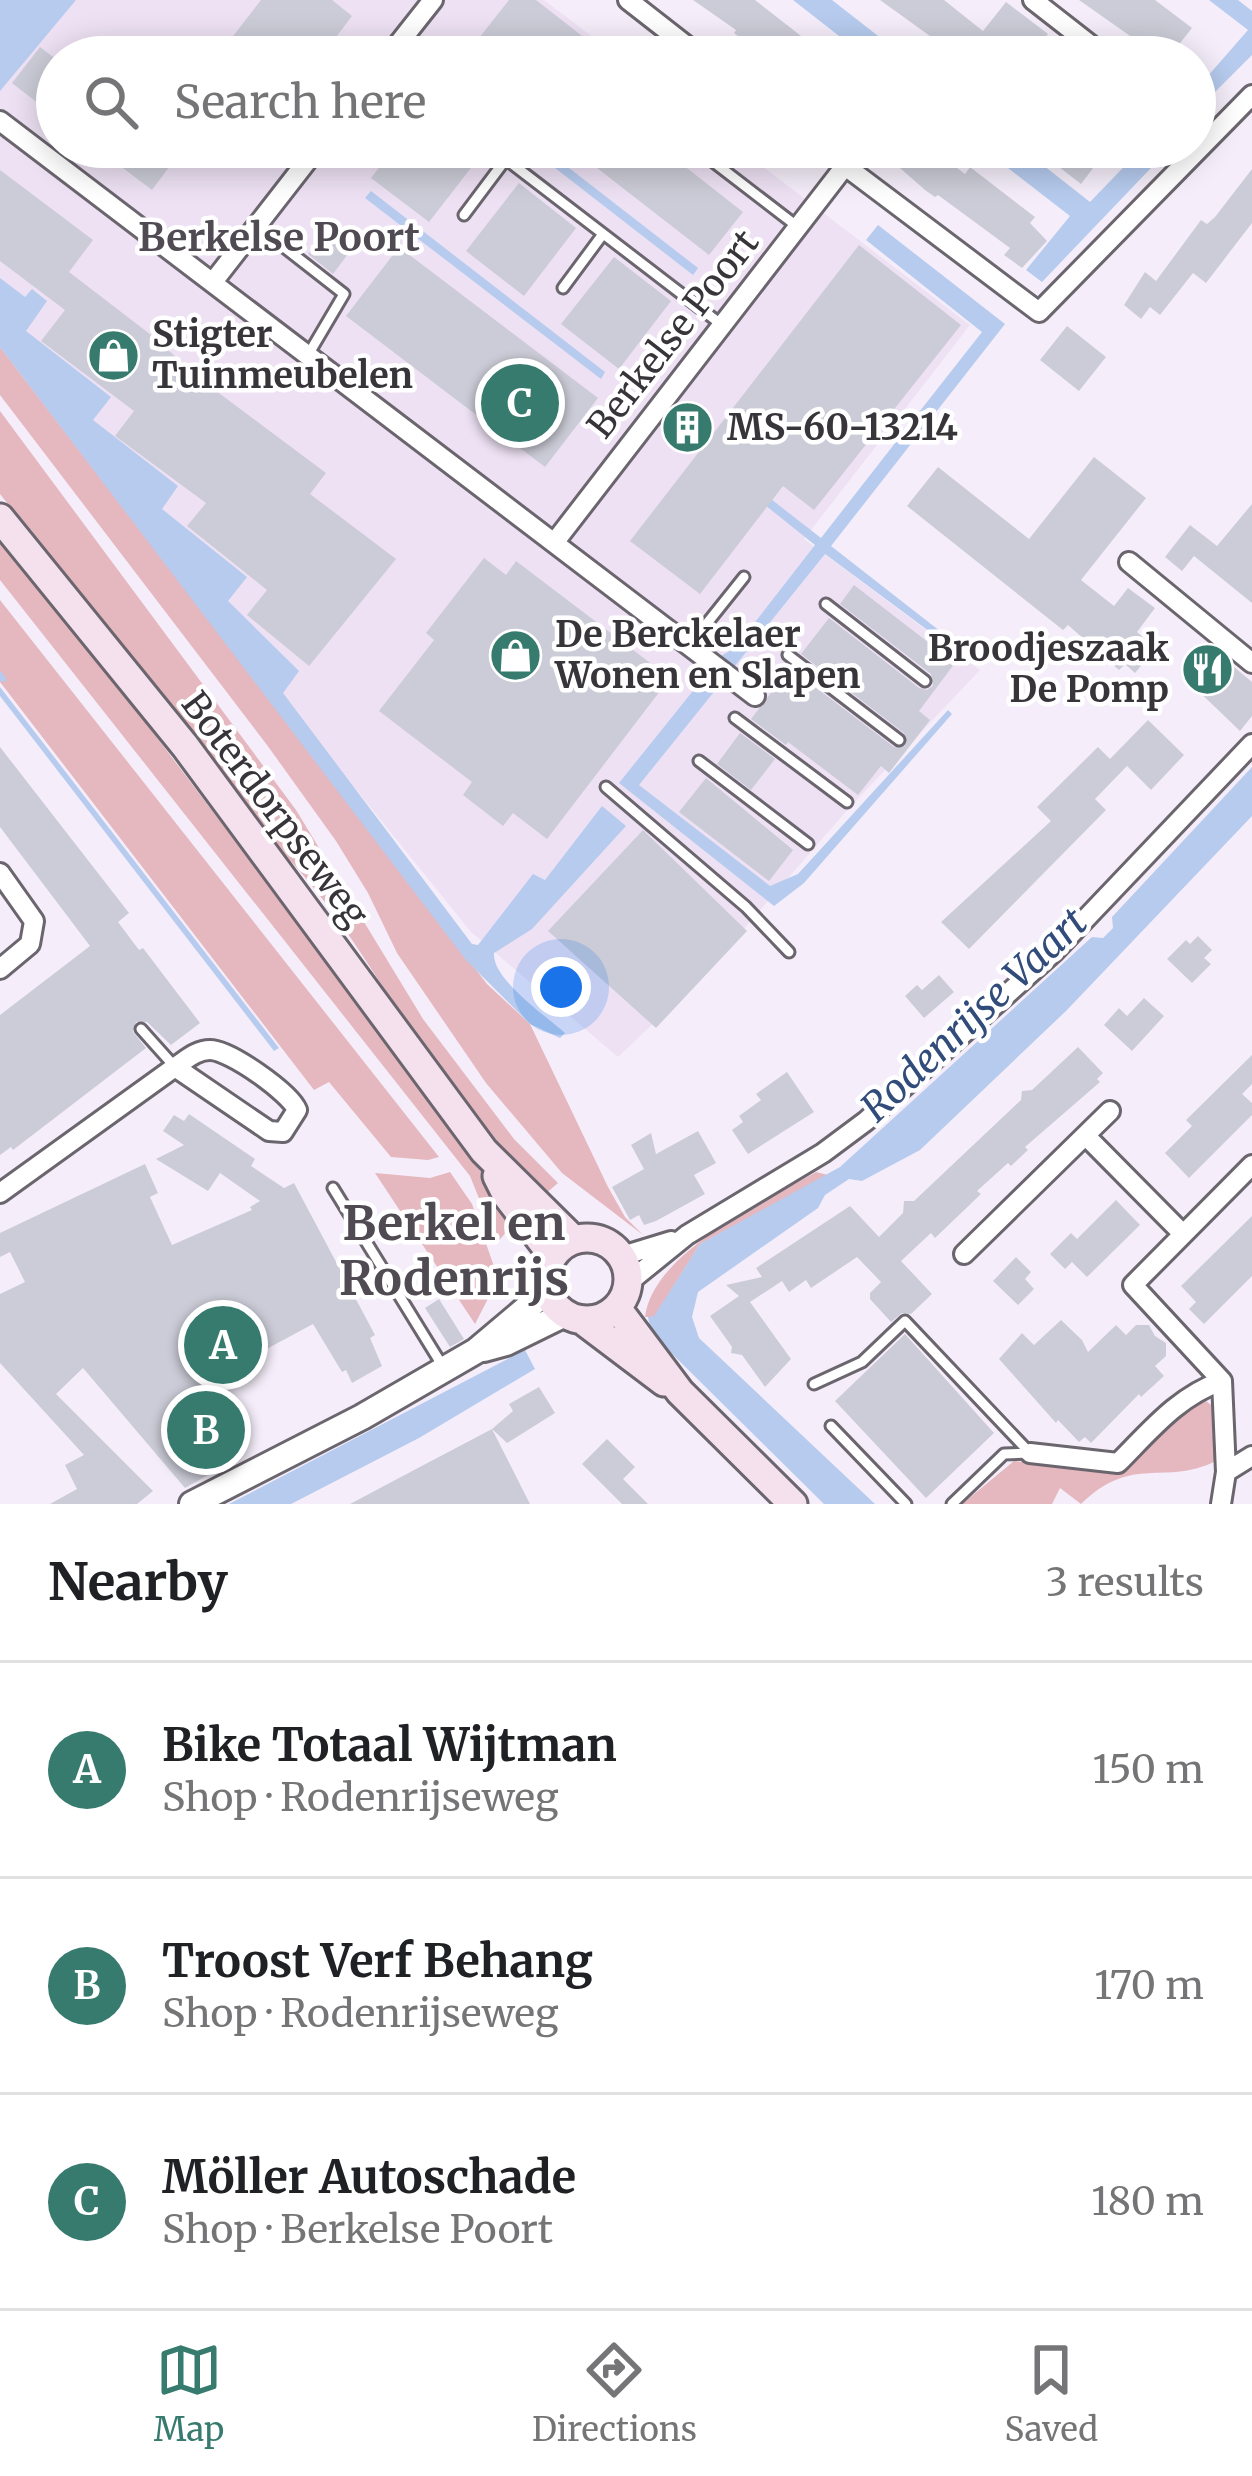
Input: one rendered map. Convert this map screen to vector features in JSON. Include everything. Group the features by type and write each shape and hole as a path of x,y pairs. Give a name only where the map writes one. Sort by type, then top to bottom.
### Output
{"main road":[{"name":"Boterdorpseweg","path":"0,518 185,746 484,1151 563,1248"},
{"path":"573,1317 602,1318 616,1308 625,1269 600,1240 563,1248 546,1272 548,1291 573,1317 680,1392"},
{"path":"616,1308 680,1392 793,1504"}],"street":[{"path":"405,36 433,0"},
{"path":"628,0 674,36"},
{"path":"1034,0 1078,36"},
{"path":"1216,124 1252,95"},
{"path":"1234,113 1252,126"},
{"path":"1,124 36,150"},
{"path":"60,168 755,696"},
{"path":"213,282 302,168"},
{"name":"Berkelse Poort","path":"554,543 843,168"},
{"path":"848,168 1040,312 1170,168"},
{"path":"1130,562 1252,663"},
{"path":"625,1269 823,1153 866,1121 1054,951 1252,744"},
{"path":"0,873 34,921 30,944 0,969"},
{"path":"0,1193 176,1067 202,1051 222,1052 287,1094 297,1110 283,1132 269,1131 176,1067"},
{"path":"964,1254 1110,1111"},
{"path":"1085,1136 1182,1233"},
{"path":"1221,1504 1226,1472 1222,1381 1132,1285 1252,1165"},
{"path":"192,1504 445,1370 476,1351 548,1291"},
{"path":"476,1351 573,1317"},
{"path":"1030,1453 1118,1463 1179,1402 1199,1388 1222,1381"},
{"path":"1226,1472 1252,1456"}],"lane":[{"path":"464,215 499,168"},
{"path":"518,168 722,325"},
{"path":"722,168 798,226"},
{"path":"257,226 344,293 308,355"},
{"path":"563,288 604,234"},
{"path":"688,647 744,577"},
{"path":"826,604 925,681"},
{"path":"788,655 899,740"},
{"path":"736,718 847,802"},
{"path":"700,761 808,844"},
{"path":"606,788 746,907 789,952"},
{"path":"140,1029 176,1067"},
{"path":"334,1188 445,1370"},
{"path":"814,1384 862,1362 905,1321 1030,1453"},
{"path":"831,1426 906,1504"},
{"path":"952,1504 1004,1454 1030,1453"}],"shaded area":[{"name":"Berkelse Poort","path":"71,0 544,0 591,36 40,36"},
{"name":"Berkelse Poort","path":"36,41 36,168 764,168 970,325 804,539 980,670 850,807 701,978 618,1057 471,932 0,348 0,83"},
{"path":"0,347 487,984 530,1024 608,1187 625,1217 643,1235 562,1173 486,1083 397,953 336,841 0,395"},
{"path":"0,411 296,810 423,1019 514,1139 558,1183 543,1196 449,1084 324,901 270,840 0,494"},
{"path":"0,542 72,625 472,1155 516,1220 497,1243 470,1176 0,580"},
{"path":"0,600 439,1157 391,1157 329,1082 314,1090 0,682"},
{"path":"450,1172 472,1204 496,1272 496,1283 475,1324 375,1173 430,1178"},
{"path":"816,1172 828,1175 700,1244 654,1317 645,1317 653,1293 689,1250"},
{"path":"1206,1401 1215,1408 1216,1461 1180,1472 1117,1479 1081,1504 1060,1488 1052,1504 962,1504 1014,1461 1120,1471 1190,1402"}],"water":[{"path":"0,0 76,0 46,36 36,36 36,48 0,91"},
{"path":"793,0 832,0 878,36 839,36"},
{"path":"1209,0 1238,0 1252,11 1252,55 1216,91 1216,67 1248,30"},
{"path":"555,168 569,168 698,268 693,275"},
{"path":"1008,168 1047,168 1090,202 1123,168 1151,168 1042,282 1026,270 1070,216"},
{"path":"371,191 605,372 601,379 365,198"},
{"path":"878,225 1005,324 831,546 945,635 941,640 825,554 639,785 770,886 798,874 948,710 952,714 804,883 774,906 619,783 721,656 735,648 815,545 700,453 704,447 821,538 899,438 787,348 792,342 905,430 982,332 866,240"},
{"path":"0,278 25,297 32,289 47,301 26,331 111,397 93,420 178,486 162,509 247,577 228,601 299,671 283,693 472,944 478,945 533,874 545,880 602,806 626,826 532,929 494,953 501,974 565,1033 560,1038 530,1024 466,960 0,347"},
{"path":"0,687 279,1048 274,1051 0,696"},
{"path":"1252,767 1252,816 1066,1011 920,1150 862,1181 849,1179 825,1195 818,1208 698,1292 692,1317 699,1338 875,1504 824,1504 651,1333 648,1317 654,1316 700,1244 840,1167 1092,937 1103,938 1113,928 1112,917"},
{"path":"525,1350 535,1369 419,1438 291,1504 229,1504"}],"building":[{"path":"261,0 332,0 352,16 337,36 233,36"},
{"path":"509,0 536,0 582,36 481,36"},
{"path":"693,0 755,0 801,36 738,36"},
{"path":"880,0 944,0 983,31 1006,2 1048,34 1046,36 930,36"},
{"path":"1079,0 1155,0 1192,28 1186,36 1130,36"},
{"path":"36,52 36,102 12,83"},
{"path":"123,168 168,168 152,190"},
{"path":"379,168 471,168 429,222 371,178"},
{"path":"597,168 687,168 743,212 709,255"},
{"path":"900,168 957,168 965,174 971,168 1035,217 1030,223 1047,241 1022,268 1004,255 1010,248"},
{"path":"1060,168 1093,168 1081,184"},
{"path":"1252,169 1252,223 1206,283 1193,273 1160,315 1150,307 1141,319 1124,305 1145,272 1156,281 1201,220 1207,224 1215,217"},
{"path":"0,170 93,240 69,272 155,338 176,361 326,473 310,494 396,559 309,666 247,615 267,590 187,526 206,503 115,436 134,411 41,341 65,310 0,261"},
{"path":"519,183 576,228 524,296 466,251"},
{"path":"323,234 348,254 333,274 308,254"},
{"path":"859,245 961,325 814,510 783,486 700,594 630,541"},
{"path":"399,247 598,398 545,467 346,316"},
{"path":"614,257 671,301 619,369 561,324"},
{"path":"1067,326 1106,357 1079,391 1040,360"},
{"path":"1094,457 1146,498 1081,580 1114,606 1128,588 1155,608 1137,632 1156,648 1135,673 1125,664 1119,670 1068,625 1063,630 907,506 938,467 1029,539"},
{"path":"1252,504 1252,603 1194,556 1182,571 1165,557 1190,525 1217,546"},
{"path":"484,558 506,575 516,561 670,678 547,839 513,813 503,826 463,795 472,782 379,711 434,640 426,633"},
{"path":"854,585 955,663 919,711 930,720 889,773 881,766 858,795 751,719 790,668 894,747 905,746 904,733 801,654 829,618 919,688 933,686 931,674 840,604"},
{"path":"1216,652 1252,682 1252,716 1240,731 1190,683 1199,663"},
{"path":"1148,720 1184,755 1151,790 1127,766 1095,799 1106,810 969,949 941,922 1051,821 1037,807 1098,747 1110,759"},
{"path":"740,733 775,759 751,790 717,764"},
{"path":"0,747 129,913 118,922 200,1023 171,1045 147,1022 136,1022 133,1032 146,1048 13,1150 0,1155 0,1015 90,946 0,827"},
{"path":"706,778 793,850 769,881 679,812"},
{"path":"643,830 747,931 656,1028 548,931"},
{"path":"1198,936 1212,950 1204,958 1211,964 1192,983 1167,959 1186,940 1190,944"},
{"path":"939,975 954,992 924,1018 905,996 917,985 922,990"},
{"path":"1144,998 1164,1016 1132,1051 1104,1025 1119,1008 1127,1016"},
{"path":"1078,1047 1103,1073 1097,1079 1100,1082 1025,1147 1028,1150 1011,1166 1008,1163 977,1191 981,1194 935,1238 931,1233 901,1261 932,1294 911,1314 902,1313 891,1322 870,1299 881,1282 857,1257 811,1288 806,1280 789,1292 782,1281 750,1302 791,1359 765,1387 742,1355 731,1353 732,1347 710,1316 739,1296 726,1285 762,1277 756,1268 850,1206 879,1237 903,1213 904,1201 914,1201 1021,1100 1022,1091 1032,1090"},
{"path":"1252,1055 1252,1084 1242,1094 1252,1103 1252,1115 1189,1178 1165,1153 1192,1126 1186,1120"},
{"path":"787,1072 814,1112 748,1154 732,1130 743,1122 739,1116 761,1100 756,1094"},
{"path":"189,1114 255,1159 251,1166 284,1188 294,1183 375,1335 370,1338 382,1366 352,1383 313,1324 198,1386 200,1391 185,1399 231,1462 185,1488 83,1368 56,1394 153,1491 137,1504 50,1504 77,1489 65,1465 84,1455 0,1363 0,1294 25,1282 10,1252 0,1257 0,1233 145,1164 158,1193 150,1197 172,1245 252,1210 260,1201 220,1173 208,1191 156,1159 184,1145 163,1131 174,1115 184,1121"},
{"path":"698,1131 716,1163 694,1175 705,1194 656,1221 644,1225 639,1215 630,1220 612,1187 644,1169 631,1145 651,1133 656,1154"},
{"path":"1116,1200 1140,1225 1087,1277 1072,1262 1065,1269 1050,1254 1071,1233 1077,1239"},
{"path":"1252,1216 1252,1276 1204,1324 1189,1309 1196,1302 1181,1286"},
{"path":"1016,1257 1031,1272 1025,1279 1034,1289 1018,1305 993,1281"},
{"path":"439,1299 464,1339 450,1347 425,1308"},
{"path":"1061,1320 1088,1352 1116,1325 1126,1335 1136,1325 1149,1325 1166,1343 1166,1356 1155,1366 1164,1376 1141,1397 1139,1394 1091,1443 1085,1437 1079,1442 1058,1420 1056,1423 999,1359 1022,1333 1034,1345"},
{"path":"905,1334 994,1433 926,1498 835,1401"},
{"path":"539,1387 555,1413 507,1443 492,1429 513,1411 509,1404"},
{"path":"492,1429 530,1504 350,1504 416,1469"},
{"path":"607,1439 635,1467 623,1479 648,1504 622,1504 582,1464"}],"waterway":[{"path":"0,675 3,679"}],"place":[{"name":"Stigter Tuinmeubelen","path":"113,355"},
{"name":"Möller Autoschade","path":"520,403"},
{"name":"MS-60-13214","path":"688,427"},
{"name":"De Berckelaer Wonen en Slapen","path":"516,655"},
{"name":"Broodjeszaak De Pomp","path":"1208,669"},
{"name":"Bike Totaal Wijtman","path":"223,1345"},
{"name":"Troost Verf Behang","path":"206,1430"}],"district":[{"name":"Berkelse Poort","path":"279,237"},
{"name":"Berkel en Rodenrijs","path":"454,1250"}],"water label":[{"name":"Rodenrijse Vaart","path":"974,1015"}]}
